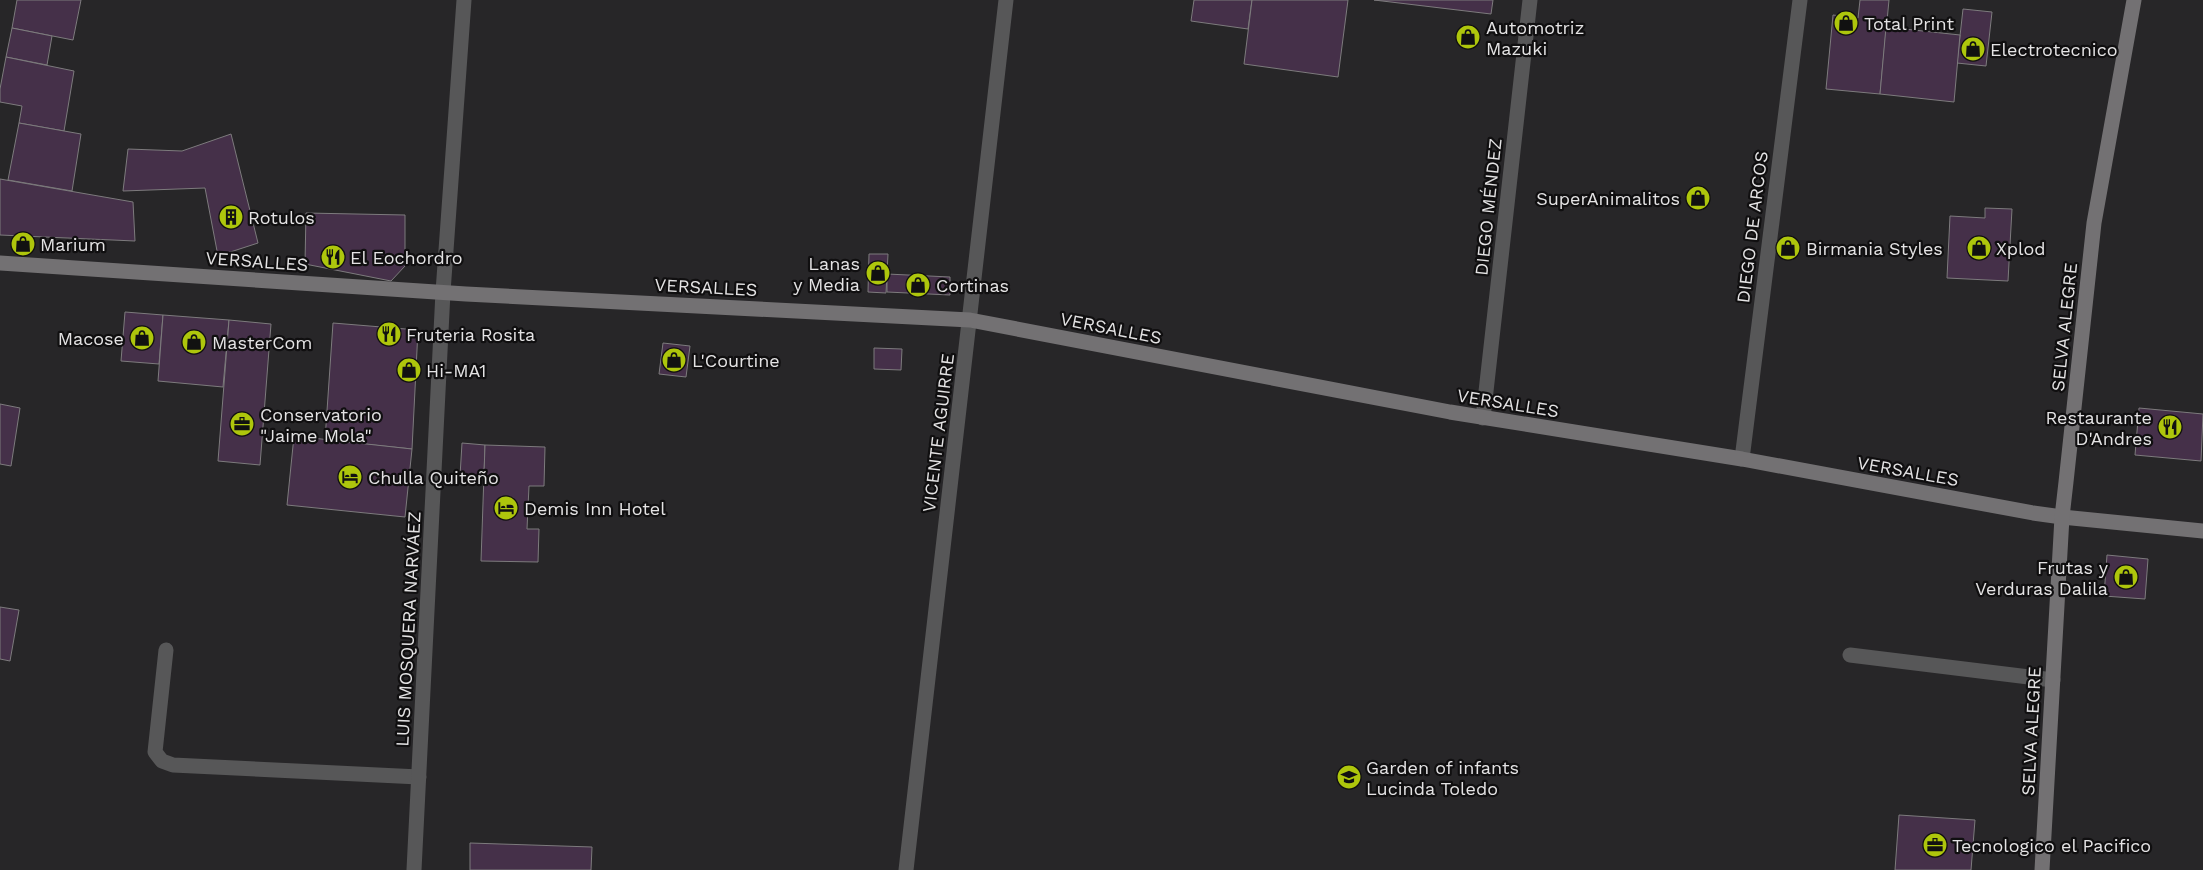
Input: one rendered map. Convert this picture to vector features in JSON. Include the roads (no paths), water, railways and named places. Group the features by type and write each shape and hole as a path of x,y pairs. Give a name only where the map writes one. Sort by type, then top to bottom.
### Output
{"street":[{"name":"LUIS MOSQUERA NARVÁEZ","path":"414,870 443,292 464,0"},
{"name":"VICENTE AGUIRRE","path":"906,870 1006,0"},
{"name":"DIEGO MÉNDEZ","path":"1483,418 1530,0"},
{"name":"DIEGO DE ARCOS","path":"1742,459 1800,0"},
{"name":"SELVA ALEGRE","path":"2042,870 2062,518 2094,223 2134,0"},
{"name":"VERSALLES","path":"0,263 443,292 970,320 1483,418 1742,459 2062,518 2203,531"},
{"path":"166,650 155,752 162,761 173,765 419,777"},
{"path":"1850,655 2053,680"}],"place":[{"name":"Total Print","path":"1846,23"},
{"name":"Automotriz Mazuki","path":"1468,37"},
{"name":"Electrotecnico","path":"1973,49"},
{"name":"SuperAnimalitos","path":"1698,198"},
{"name":"Rotulos","path":"231,217"},
{"name":"Marium","path":"23,244"},
{"name":"Birmania Styles","path":"1788,248"},
{"name":"Xplod","path":"1979,248"},
{"name":"El Eochordro","path":"333,257"},
{"name":"Lanas y Media","path":"878,273"},
{"name":"Cortinas","path":"918,285"},
{"name":"Fruteria Rosita","path":"389,334"},
{"name":"Macose","path":"142,338"},
{"name":"MasterCom","path":"194,342"},
{"name":"L'Courtine","path":"674,360"},
{"name":"Hi-MA1","path":"409,370"},
{"name":"Conservatorio \"Jaime Mola\"","path":"242,424"},
{"name":"Restaurante D'Andres","path":"2170,427"},
{"name":"Chulla Quiteño","path":"350,477"},
{"name":"Demis Inn Hotel","path":"506,508"},
{"name":"Frutas y Verduras Dalila","path":"2126,577"},
{"name":"Garden of infants Lucinda Toledo","path":"1349,777"},
{"name":"Tecnologico el Pacifico","path":"1935,845"}]}
